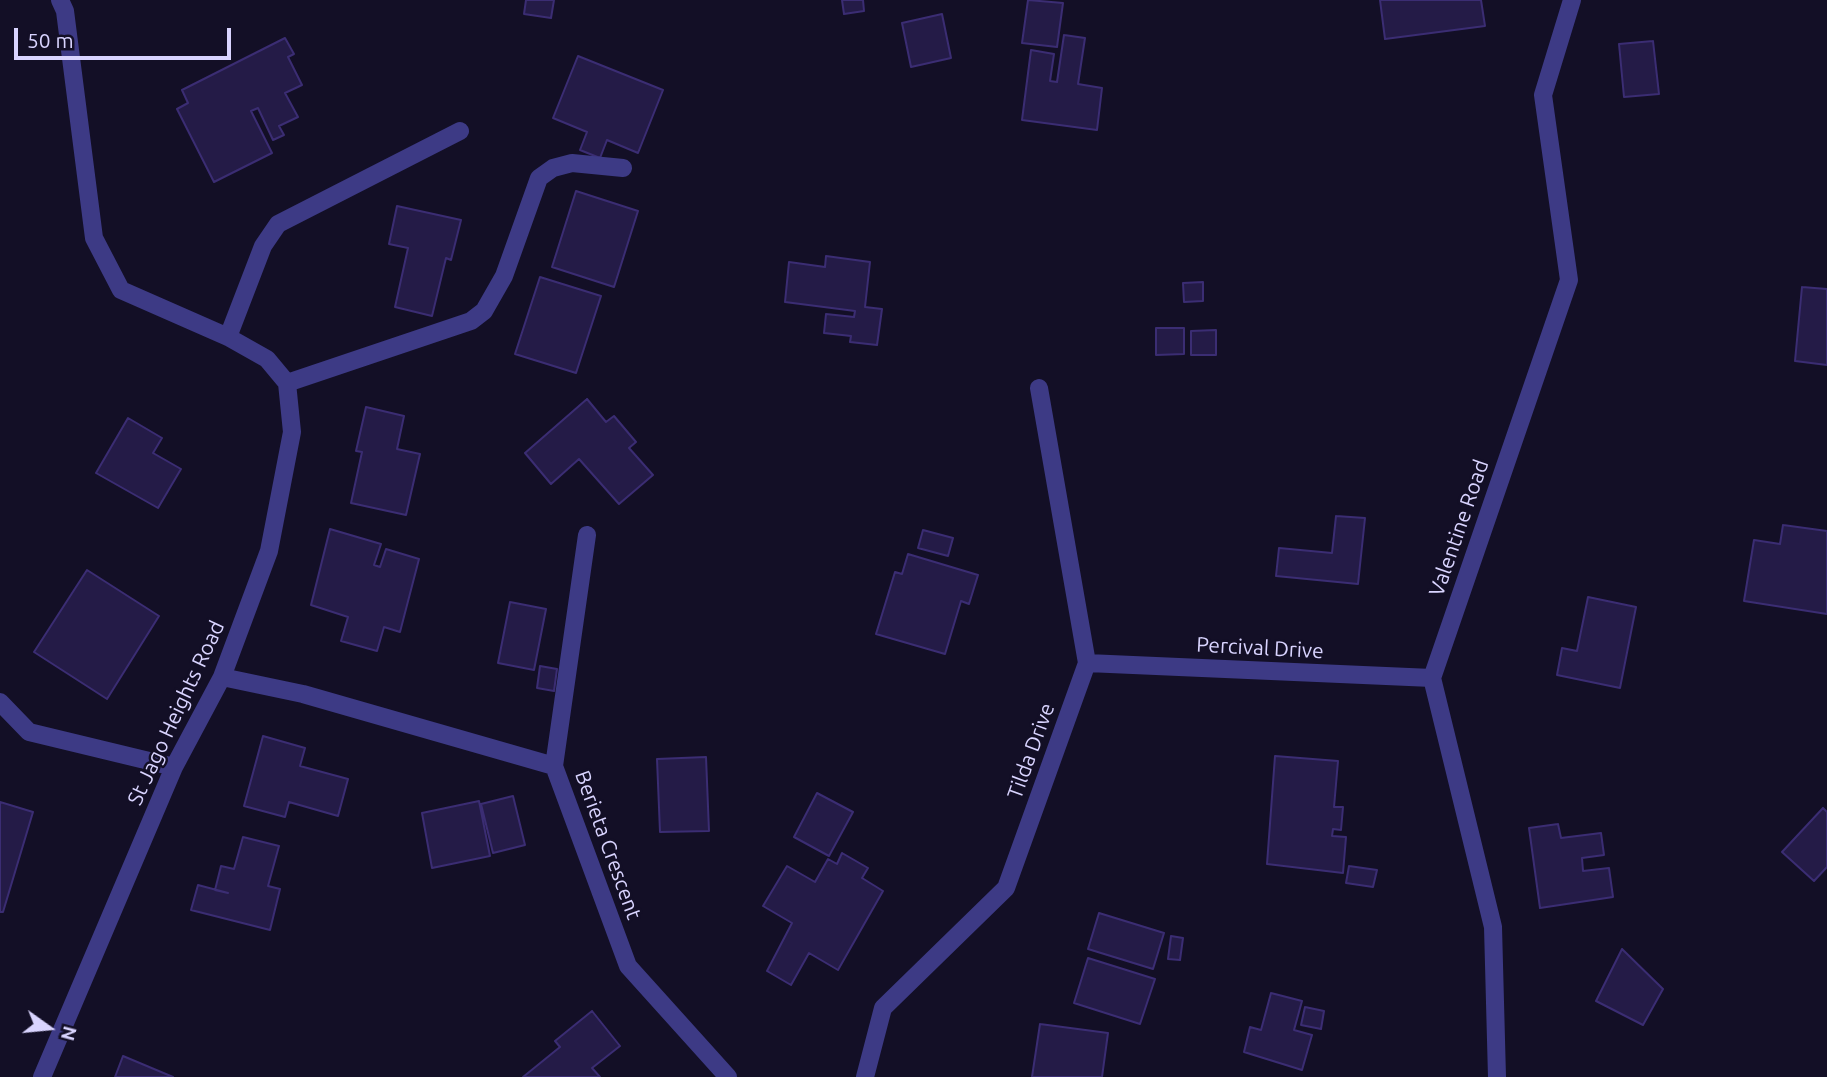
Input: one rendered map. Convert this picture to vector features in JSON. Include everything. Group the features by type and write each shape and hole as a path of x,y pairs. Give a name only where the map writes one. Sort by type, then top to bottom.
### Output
{"street":[{"path":"60,0 65,11 94,238 121,290 228,337 267,359 287,383 471,321 484,311 503,276 539,178 553,168 572,163 623,168"},
{"name":"Valentine Road","path":"1432,678 1569,280 1543,94 1572,0"},
{"path":"228,337 263,246 278,224 460,131"},
{"name":"St Jago Heights Road","path":"43,1077 174,767 222,677 269,551 292,432 287,383"},
{"name":"Tilda Drive","path":"865,1077 883,1008 1006,888 1087,663 1039,388"},
{"path":"554,766 587,535"},
{"name":"Percival Drive","path":"1087,663 1432,678"},
{"name":"Berieta Crescent","path":"222,677 303,694 554,766 628,966 728,1077"},
{"path":"1432,678 1493,927 1497,1077"},
{"path":"0,702 29,732 174,767"}],"building":[{"path":"526,0 554,0 551,18 524,14"},
{"path":"842,0 863,0 864,11 844,14"},
{"path":"1028,0 1063,3 1057,47 1022,43"},
{"path":"1380,0 1481,0 1485,26 1385,39"},
{"path":"942,14 951,58 911,67 902,23"},
{"path":"1064,35 1085,38 1078,84 1102,88 1097,130 1022,120 1031,50 1054,54 1050,81 1057,82"},
{"path":"285,38 294,54 288,57 302,85 285,93 298,117 279,126 284,135 273,140 258,108 251,111 272,153 214,182 177,109 188,103 182,90"},
{"path":"1653,41 1659,94 1624,97 1619,44"},
{"path":"578,56 663,90 638,153 607,140 600,158 580,150 587,132 553,118"},
{"path":"576,191 638,211 614,287 552,267"},
{"path":"397,206 461,220 451,260 446,258 432,316 395,307 408,248 389,244"},
{"path":"826,256 870,262 865,307 882,309 877,345 850,342 851,336 824,333 826,314 854,317 855,311 785,302 789,262 825,267"},
{"path":"540,277 601,296 576,373 515,354"},
{"path":"1203,282 1203,301 1184,302 1183,283"},
{"path":"1802,287 1827,289 1827,365 1795,361"},
{"path":"1156,328 1184,328 1184,354 1156,355"},
{"path":"1216,330 1216,355 1191,355 1191,331"},
{"path":"587,399 606,422 614,416 636,442 629,448 653,475 619,504 579,459 551,484 525,453"},
{"path":"366,407 404,416 397,449 420,454 406,515 351,503 362,452 356,451"},
{"path":"128,418 162,438 153,453 181,469 158,508 96,473"},
{"path":"1336,516 1365,518 1358,584 1276,576 1279,548 1332,553"},
{"path":"1783,525 1827,531 1827,614 1744,601 1754,540 1780,544"},
{"path":"330,529 381,544 374,565 380,567 386,549 419,559 400,632 384,627 377,651 341,641 348,617 311,605"},
{"path":"923,530 953,538 948,556 918,548"},
{"path":"908,554 978,575 969,604 961,601 945,654 876,634 895,572 902,574"},
{"path":"87,570 159,616 107,699 34,652"},
{"path":"1588,597 1636,607 1620,688 1557,675 1562,648 1577,651"},
{"path":"510,602 546,609 534,670 498,663"},
{"path":"540,666 557,669 554,691 537,688"},
{"path":"263,736 305,748 300,766 348,779 338,816 289,802 285,817 244,806"},
{"path":"1275,756 1338,761 1334,807 1343,807 1341,830 1333,829 1332,836 1346,837 1343,873 1267,864"},
{"path":"706,757 709,831 660,832 657,759"},
{"path":"817,793 853,812 829,856 794,837"},
{"path":"513,796 525,845 493,853 481,804"},
{"path":"479,801 490,856 432,868 422,813"},
{"path":"0,802 33,812 3,912 0,912"},
{"path":"1823,808 1827,812 1827,867 1814,881 1782,852"},
{"path":"1558,824 1561,838 1601,833 1604,855 1582,858 1583,871 1609,868 1613,897 1540,908 1529,828"},
{"path":"243,837 279,846 268,886 280,889 270,930 191,910 198,885 215,890 221,866 234,869"},
{"path":"842,853 868,868 862,878 883,891 838,970 809,953 791,985 767,971 792,923 763,906 787,866 815,882 828,859 837,864"},
{"path":"1349,866 1377,870 1373,887 1346,883"},
{"path":"1099,913 1164,933 1153,969 1088,949"},
{"path":"1171,936 1183,938 1180,960 1168,959"},
{"path":"1622,949 1663,989 1643,1025 1596,1001"},
{"path":"1088,958 1155,979 1140,1024 1074,1003"},
{"path":"1271,993 1302,1001 1294,1030 1312,1035 1302,1070 1244,1052 1250,1027 1261,1030"},
{"path":"1305,1007 1324,1011 1321,1029 1301,1025"},
{"path":"592,1011 620,1046 592,1068 600,1077 523,1077 560,1047 555,1041"},
{"path":"1040,1024 1108,1033 1102,1077 1032,1077"},
{"path":"123,1056 173,1077 115,1077"}]}
